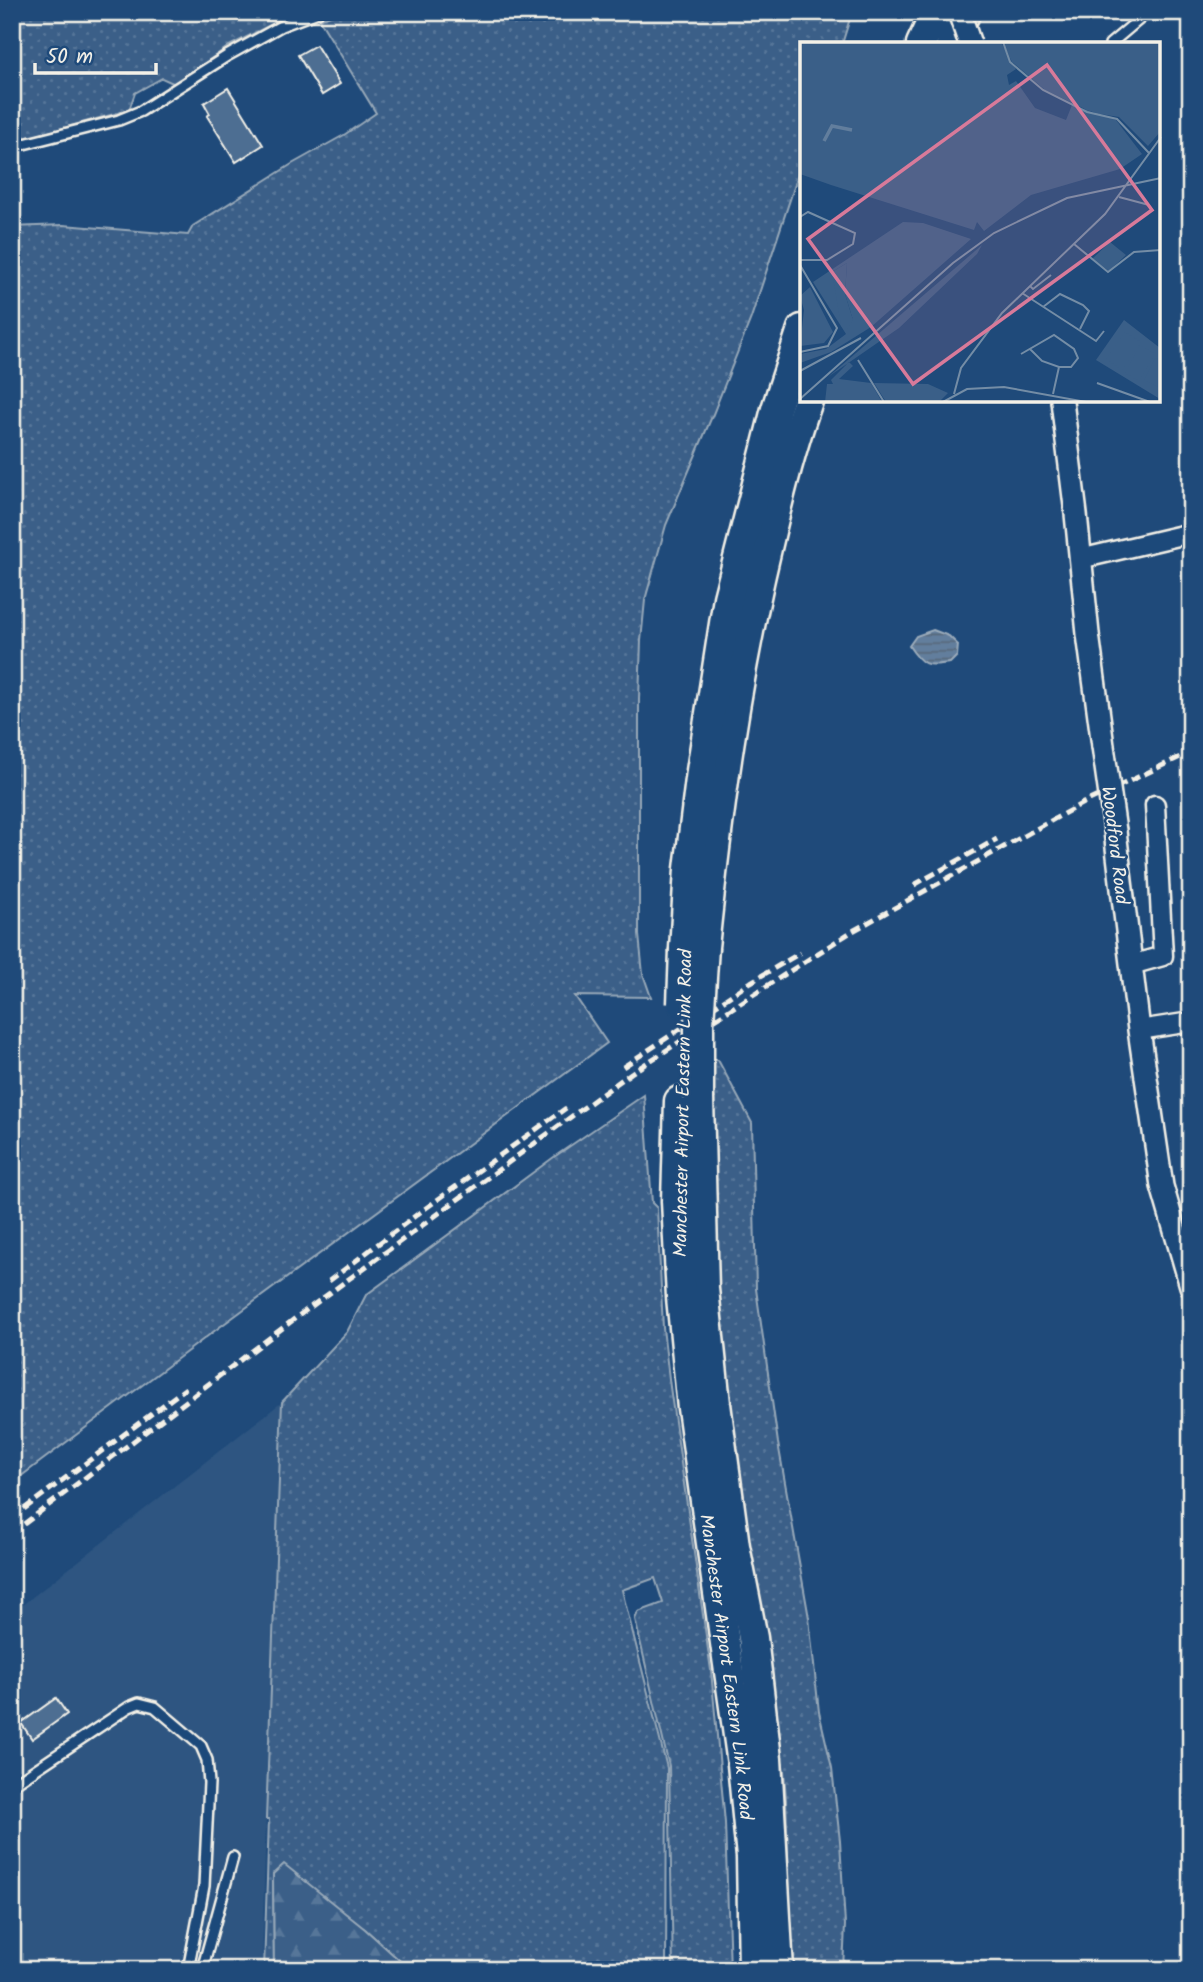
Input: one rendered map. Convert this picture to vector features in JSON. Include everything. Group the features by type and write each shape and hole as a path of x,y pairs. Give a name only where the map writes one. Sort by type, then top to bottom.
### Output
{"highway":[{"path":"922,42 936,12"},
{"path":"952,42 966,12"},
{"name":"Manchester Airport Eastern Link Road","path":"752,1970 751,1857 743,1778 692,1408 681,1297 676,1202 689,1100 694,948 689,869 700,783 728,598 776,409 800,335"},
{"name":"Manchester Airport Eastern Link Road","path":"694,948 754,602 778,503 808,402"},
{"name":"Manchester Airport Eastern Link Road","path":"689,1100 716,1404 735,1546 753,1638 766,1759 779,1970"}],"street":[{"path":"959,12 969,42"},
{"name":"Woodford Road","path":"1062,402 1088,634 1139,1030 1162,1186 1191,1286"},
{"path":"1080,559 1191,533"},
{"path":"1131,965 1163,956 1156,805"},
{"path":"1139,1030 1191,1022"}],"lane":[{"path":"12,147 119,120 141,111 248,44 281,26 318,12"},
{"path":"1112,42 1147,12"},
{"path":"12,1785 139,1703 155,1707 201,1746 207,1760 209,1783 204,1886 188,1970"},
{"path":"202,1970 233,1857"}],"shaded area":[{"path":"933,630 949,636 958,645 957,656 950,663 926,664 909,646 916,636"},
{"path":"282,1402 262,1970 12,1970 12,1613"}],"green space":[{"path":"12,12 302,12 229,46 175,84 162,78 135,93 129,110 12,142"},
{"path":"339,12 852,12 843,42 800,42 800,169 751,318 666,525 645,600 639,699 639,935 643,974 651,997 575,996 607,1043 12,1483 12,227 63,225 188,235 193,226 344,135 376,113 319,19"},
{"path":"713,1060 718,1060 752,1123 756,1289 778,1443 809,1618 819,1712 832,1768 845,1925 843,1970 792,1970 784,1771 750,1569 711,1248"},
{"path":"644,1095 652,1203 657,1208 663,1328 711,1670 725,1823 730,1970 673,1970 669,1766 635,1619 638,1612 663,1603 655,1578 622,1590 667,1768 666,1970 410,1970 365,1929 273,1874 274,1970 264,1970 269,1819 266,1819 282,1402 347,1332 366,1295 554,1157"},
{"path":"284,1864 365,1929 410,1970 274,1970 273,1874"}],"building":[{"path":"316,45 340,84 322,95 298,55"},
{"path":"228,88 263,145 236,162 207,116 210,114 204,103"},
{"path":"56,1698 67,1714 32,1739 21,1723"}],"railway":[{"path":"12,1533 305,1311 631,1073 851,932 1083,803 1191,752"},
{"path":"914,885 997,839"},
{"path":"623,1067 751,982 800,953"},
{"path":"329,1281 566,1108"},
{"path":"12,1518 186,1388"}]}
